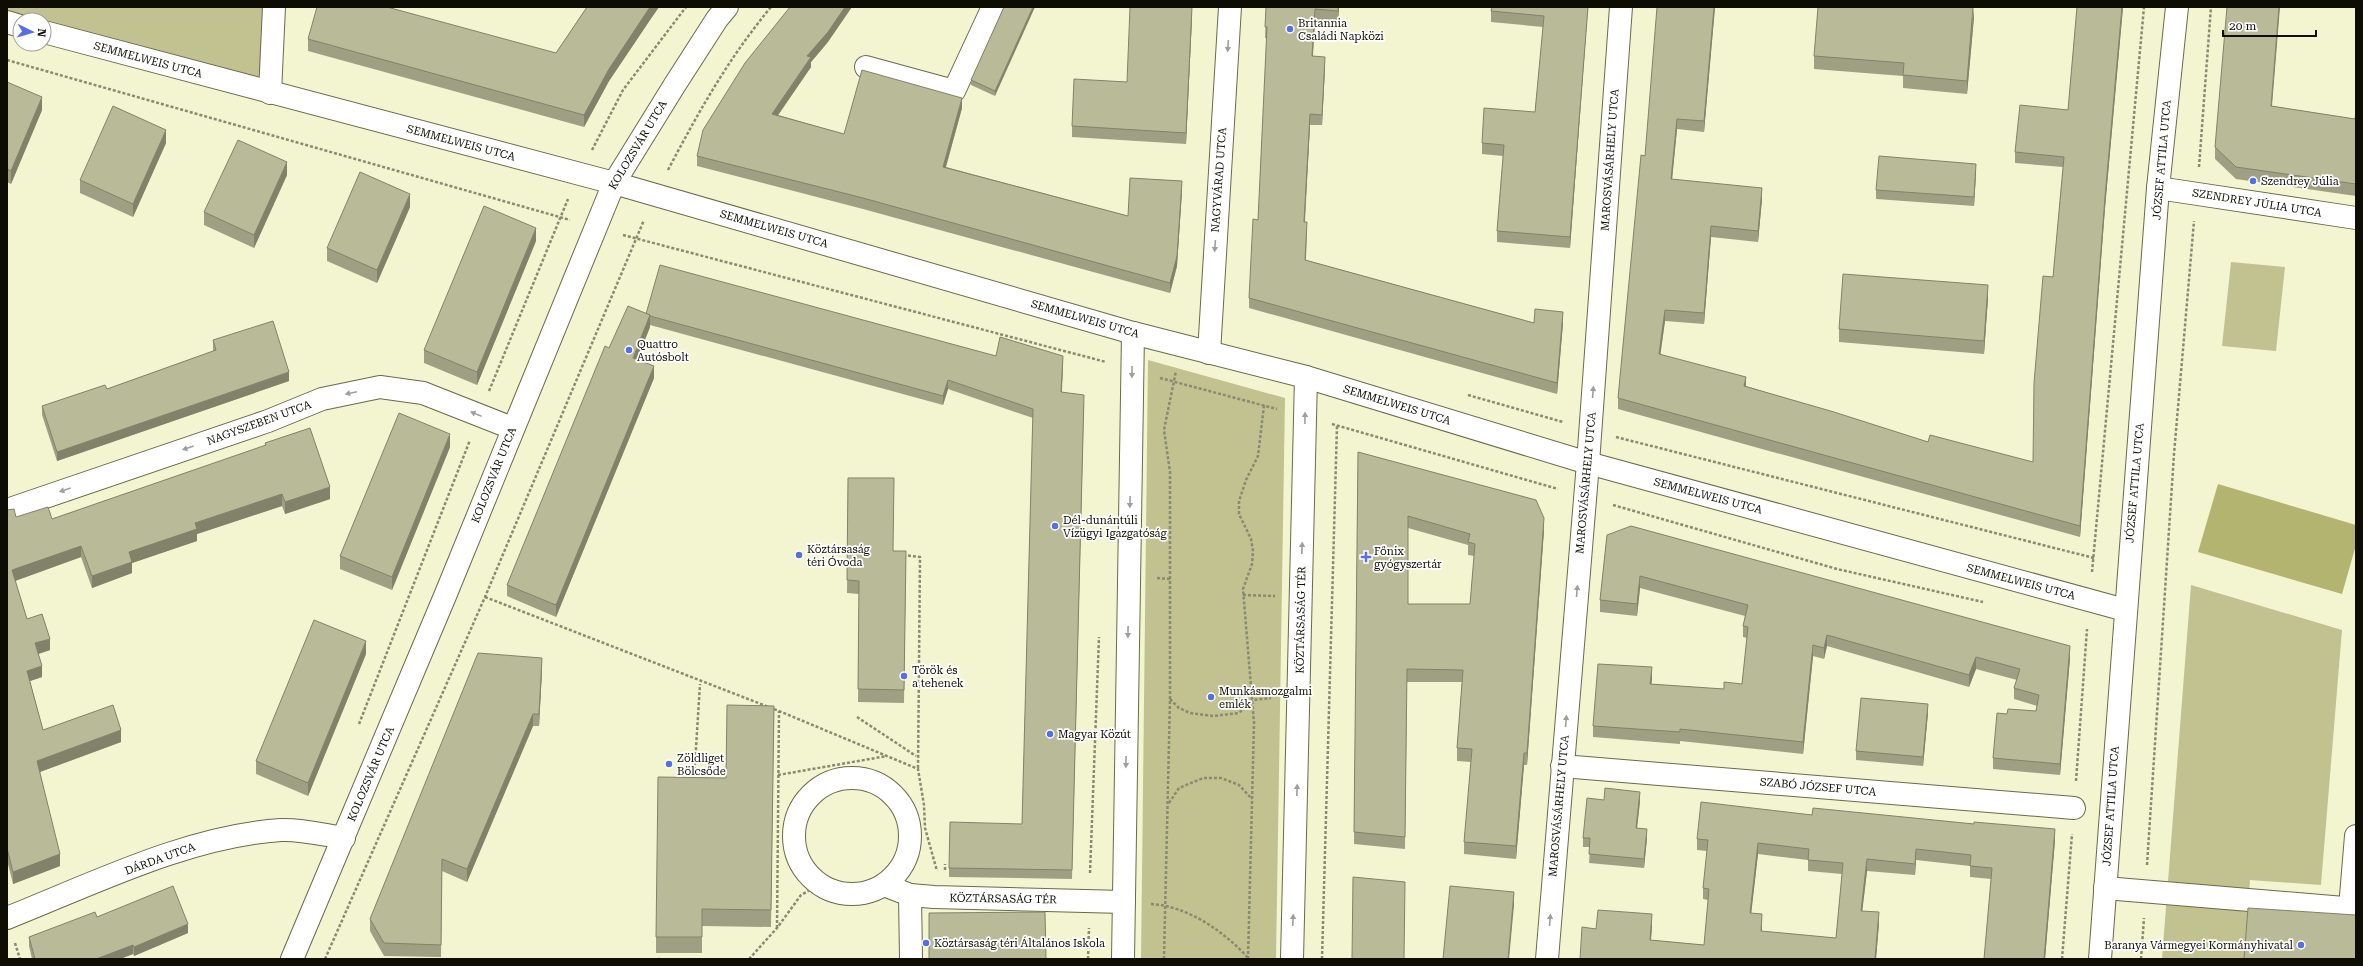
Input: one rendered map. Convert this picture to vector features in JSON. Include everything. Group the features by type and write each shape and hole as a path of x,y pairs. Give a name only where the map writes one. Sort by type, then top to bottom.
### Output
{"street":[{"path":"270,93 274,7"},
{"name":"KOLOZSVÁR UTCA","path":"292,959 344,838 614,183 691,59 727,7"},
{"path":"866,67 954,91 993,7"},
{"name":"NAGYVÁRAD UTCA","path":"1209,353 1230,7"},
{"name":"MAROSVÁSÁRHELY UTCA","path":"1547,959 1588,462 1621,7"},
{"name":"JÓZSEF ATTILA UTCA","path":"2100,959 2125,610 2158,188 2177,7"},
{"name":"SEMMELWEIS UTCA","path":"52,34 614,183 1132,333 1306,377 1588,462 2090,602 2125,610"},
{"name":"SZENDREY JÚLIA UTCA","path":"2158,188 2356,218"},
{"path":"1123,959 1132,333"},
{"name":"KÖZTÁRSASÁG TÉR","path":"1292,959 1306,377"},
{"name":"NAGYSZEBEN UTCA","path":"7,510 268,421 322,399 380,387 423,393 512,428"},
{"name":"SZABÓ JÓZSEF UTCA","path":"1562,766 2074,808"},
{"path":"841,778 863,779 884,788 901,804 909,825 909,848 900,869 884,885 863,894 840,894 819,885 802,868 794,848 794,824 803,803 820,787 841,778"},
{"name":"DÁRDA UTCA","path":"7,918 178,850 230,837 282,830 344,838"},
{"path":"2105,888 2353,908 2356,836"},
{"name":"KÖZTÁRSASÁG TÉR","path":"884,885 910,895 934,897 1124,902"},
{"path":"910,895 911,959"}],"path":[{"path":"356,731 479,415 579,174 623,90 686,7"},
{"path":"324,959 485,597 655,195 698,114 717,82 741,44 771,7"},
{"path":"2062,959 2090,602 2144,7"},
{"path":"2141,959 2174,454 2197,195 2211,7"},
{"path":"7,60 561,218 1132,368 1174,383 1306,416 1837,568 1989,603"},
{"path":"1164,959 1170,699 1170,472 1164,430 1174,383 1178,345"},
{"path":"1249,959 1254,723 1243,589 1252,564 1253,551 1251,539 1239,514 1239,501 1246,480 1258,456 1264,405"},
{"path":"1322,959 1337,425"},
{"path":"900,555 920,557 916,756 924,805 925,828 937,873 941,876"},
{"path":"485,597 779,711 918,769"},
{"path":"1088,959 1099,632"},
{"path":"694,786 700,684"},
{"path":"1170,699 1179,708 1190,713 1213,716 1239,713 1252,700 1299,695"},
{"path":"777,928 779,711"},
{"path":"772,716 779,716"},
{"path":"857,717 916,756"},
{"path":"778,775 887,756"},
{"path":"1168,803 1179,788 1203,778 1221,778 1240,785 1253,799"},
{"path":"773,819 778,819"},
{"path":"749,959 777,928 801,895 819,885"},
{"path":"1124,902 1165,905 1208,925 1234,941 1249,959"}],"shaded area":[{"path":"7,7 274,7 270,93 52,34 52,12 12,12 12,22 7,22"},
{"path":"2231,262 2285,267 2276,351 2222,346"},
{"path":"1148,360 1285,398 1276,959 1141,959"},
{"path":"2218,484 2356,525 2356,545 2342,594 2198,552"},
{"path":"2191,585 2342,630 2321,885 2250,880 2245,959 2162,959"}],"building":[{"path":"317,7 387,7 556,53 587,7 650,7 609,69 584,115 308,39"},
{"path":"790,7 845,7 828,32 807,56 811,57 772,114 844,134 862,70 962,98 943,167 1128,216 1130,178 1182,181 1177,256 1170,283 863,198 697,156 703,130 745,63"},
{"path":"1004,7 1033,7 995,91 971,80"},
{"path":"1130,7 1192,7 1186,133 1072,126 1074,79 1127,82"},
{"path":"1266,7 1338,7 1338,11 1315,9 1312,56 1325,57 1322,115 1310,114 1304,222 1307,222 1305,260 1534,323 1535,309 1563,312 1557,383 1249,298 1253,219 1258,220 1267,27 1265,27"},
{"path":"1492,7 1588,7 1570,237 1497,231 1504,145 1482,143 1484,108 1535,112 1544,16 1491,11"},
{"path":"1657,7 1714,7 1704,121 1677,119 1671,179 1762,188 1758,231 1711,226 1704,313 1665,310 1659,354 1746,377 1744,386 1834,412 1928,442 1930,435 2033,462 2034,383 2043,276 2053,277 2064,157 2015,152 2020,105 2068,110 2077,7 2122,7 2105,197 2080,526 1618,398 1641,155 1645,156"},
{"path":"1818,7 1973,7 1967,81 1903,75 1904,63 1814,56"},
{"path":"2227,7 2279,7 2271,106 2355,119 2356,112 2356,184 2236,167 2215,147"},
{"path":"7,82 42,97 11,171 7,169"},
{"path":"113,106 166,130 133,204 80,180"},
{"path":"238,140 287,162 254,235 204,212"},
{"path":"1879,156 1976,164 1974,197 1876,190"},
{"path":"360,172 410,194 377,270 327,248"},
{"path":"484,206 536,228 477,372 424,350"},
{"path":"660,265 996,356 1000,337 1063,356 1061,392 1084,395 1072,870 949,868 950,822 1022,824 1033,409 948,380 943,396 650,316 646,314"},
{"path":"1843,274 1988,285 1984,341 1839,329"},
{"path":"628,306 650,315 633,358 654,366 556,605 507,585 605,346 609,348"},
{"path":"273,321 289,372 57,452 42,406 105,385 107,389 216,350 213,340"},
{"path":"399,413 450,434 392,577 340,556"},
{"path":"310,428 330,487 285,502 282,494 195,523 197,529 129,552 132,562 92,576 81,546 12,570 27,619 42,614 50,639 35,643 42,666 27,671 43,730 113,705 121,730 37,761 60,854 13,872 7,848 7,510 14,509 16,517 48,507 52,519 266,445 265,443"},
{"path":"1358,452 1536,500 1544,518 1527,753 1524,753 1516,846 1464,842 1472,749 1457,748 1463,670 1407,669 1405,837 1354,832","holes":["1408,516 1470,534 1468,542 1475,544 1470,604 1408,604"]},
{"path":"848,478 894,478 893,551 906,551 904,690 858,689 859,581 847,580"},
{"path":"1631,526 2070,646 2060,764 1993,758 1997,713 2007,714 2008,709 2036,711 2039,695 2014,688 2020,669 1976,657 1969,675 1827,635 1824,648 1813,645 1803,742 1680,729 1680,732 1593,726 1598,664 1652,667 1650,684 1724,689 1724,682 1742,684 1748,627 1743,626 1748,605 1640,576 1637,604 1600,600 1607,535"},
{"path":"314,620 366,641 308,783 256,761"},
{"path":"478,653 542,658 539,714 533,714 467,869 442,859 441,945 384,943 370,919"},
{"path":"1861,698 1928,704 1923,757 1856,751"},
{"path":"727,705 774,706 771,910 702,909 702,937 656,937 658,777 726,778"},
{"path":"1605,788 1640,792 1636,828 1647,829 1644,859 1589,854 1590,838 1583,838 1587,798 1604,800"},
{"path":"1701,802 1812,815 1813,808 1974,824 1974,822 2055,829 2044,959 1984,959 1992,868 1970,866 1971,855 1916,849 1915,864 1867,859 1861,911 1879,912 1875,959 1580,959 1582,927 1596,929 1598,910 1652,914 1650,940 1704,945 1709,889 1703,888 1708,840 1697,839","holes":["1758,843 1809,849 1808,860 1843,863 1836,938 1761,931 1762,914 1750,913"]},
{"path":"1353,877 1405,882 1404,959 1352,959"},
{"path":"173,886 188,924 134,947 133,945 96,959 35,959 29,937 95,912 97,917"},
{"path":"1450,886 1514,892 1508,959 1443,959"},
{"name":"Baranya Vármegyei Kormányhivatal","path":"2248,908 2356,915 2356,959 2244,959"},
{"path":"1045,912 1046,959 929,959 929,913"}],"place":[{"name":"Britannia Családi Napközi","path":"1290,29"},
{"name":"Szendrey Júlia","path":"2253,181"},
{"name":"Quattro Autósbolt","path":"629,350"},
{"name":"Dél-dunántúli Vízügyi Igazgatóság","path":"1055,526"},
{"name":"Köztársaság téri Óvoda","path":"799,555"},
{"name":"Főnix gyógyszertár","path":"1366,557"},
{"name":"Török és a tehenek","path":"904,676"},
{"name":"Munkásmozgalmi emlék","path":"1211,697"},
{"name":"Magyar Közút","path":"1050,734"},
{"name":"Zöldliget Bölcsőde","path":"669,764"},
{"name":"Köztársaság téri Általános Iskola","path":"926,943"},
{"name":"Baranya Vármegyei Kormányhivatal","path":"2301,945"}]}
